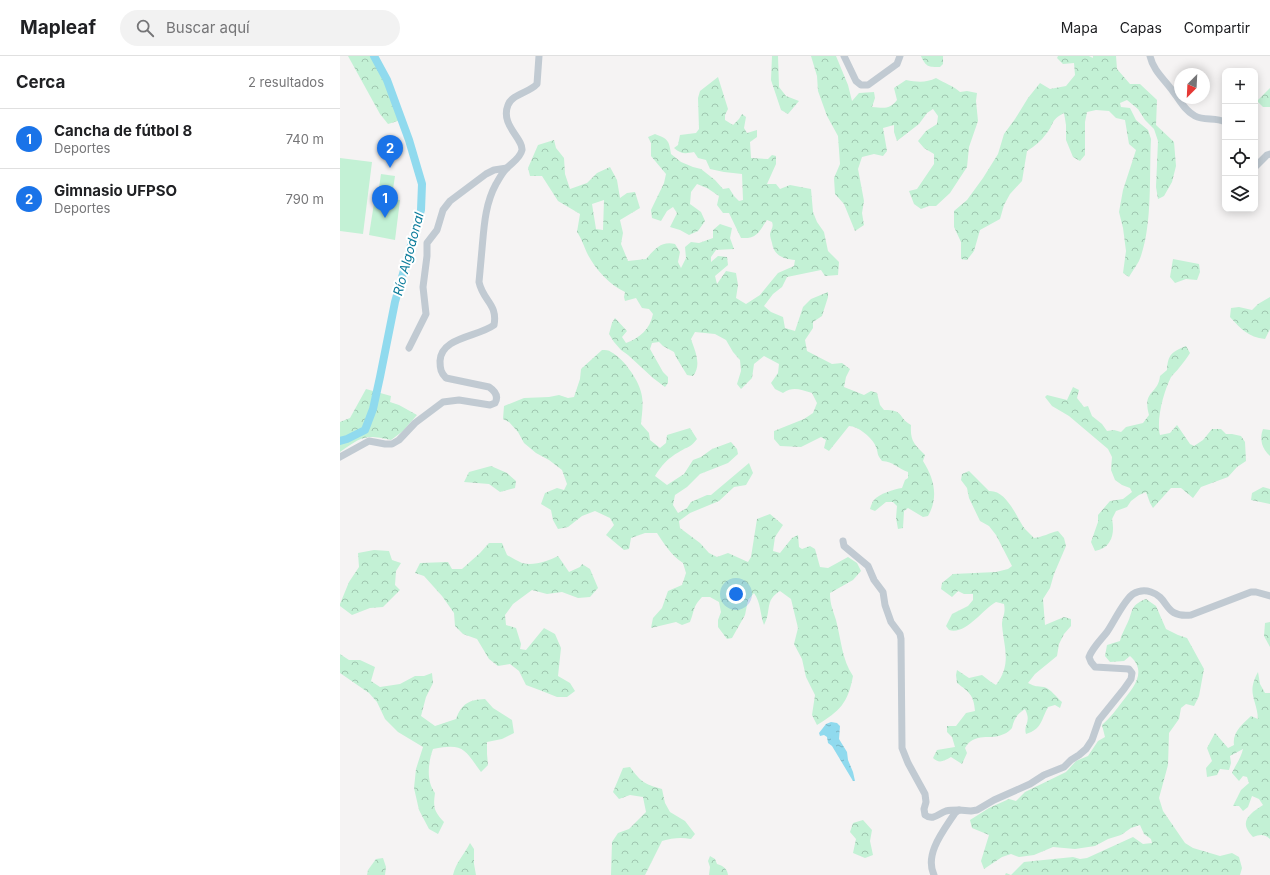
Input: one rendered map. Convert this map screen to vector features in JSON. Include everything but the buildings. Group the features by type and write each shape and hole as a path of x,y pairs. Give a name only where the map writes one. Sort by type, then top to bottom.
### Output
{"street":[{"path":"340,457 369,441 392,444 399,440 415,423 443,402 459,400 490,404 495,403 497,395 493,390 477,384 446,378 442,373 440,366 440,357 444,349 451,344 487,330 494,325 495,318 493,307 481,290 480,277 487,209 496,183 522,151 521,146 510,127 507,113 508,105 513,99 530,90 537,84 539,56"},
{"path":"844,56 856,81 863,85 868,85 897,64 900,56"},
{"path":"1150,56 1157,71 1182,106 1194,116 1222,121"},
{"path":"1258,164 1270,154"},
{"path":"409,348 426,314 423,288 427,243 437,230 443,210 450,201 486,174 494,170 507,168"},
{"path":"843,541 844,546 868,566 874,580 883,592 885,605 891,622 902,639 902,748 908,763 926,794 924,809 925,815 930,818 933,818 946,811 977,810 994,800 1030,784 1044,775 1064,767 1086,749 1092,740 1099,720 1124,689 1131,679 1132,673 1129,669 1095,667 1089,657 1092,650 1107,632 1132,594 1141,591 1151,592 1159,597 1168,610 1182,616 1191,615 1251,592 1270,596"},
{"path":"934,875 931,860 933,851 937,841 951,818 959,810"}],"green space":[{"path":"348,56 373,56 386,81 401,120 388,124 380,114"},
{"path":"772,56 778,56 779,87 786,96 799,101 788,114 781,110 771,80"},
{"path":"811,56 836,56 848,85 852,101 859,93 874,92 875,98 872,107 889,107 897,100 894,88 906,80 921,82 936,78 960,92 967,91 977,93 976,101 978,121 969,147 967,167 950,193 936,206 929,206 921,209 914,204 909,191 917,189 934,164 934,154 924,148 918,141 926,131 937,124 938,116 933,109 927,113 919,124 897,141 894,132 894,125 883,128 887,151 883,156 874,154 862,157 858,169 864,201 862,213 864,225 855,231 844,204 835,194 834,178 840,164 838,136 827,116 818,91 817,76"},
{"path":"921,56 943,56 943,64 940,67 928,66"},
{"path":"1058,56 1089,56 1093,58 1093,56 1116,56 1117,69 1130,84 1140,84 1157,100 1156,125 1174,142 1176,166 1172,182 1164,196 1158,199 1156,187 1158,141 1154,129 1145,120 1138,109 1127,100 1120,103 1121,107 1130,108 1136,120 1148,130 1151,139 1150,201 1146,233 1139,261 1129,277 1123,273 1126,251 1119,212 1123,190 1136,150 1129,144 1125,120 1116,118 1109,111 1096,110 1087,112 1085,122 1085,155 1080,161 1073,157 1066,140 1064,113 1056,118 1049,131 1042,139 1027,151 1022,181 1010,194 1004,205 1000,219 980,230 974,251 967,260 961,259 961,242 954,227 954,211 967,200 983,178 998,154 1004,134 1040,83 1050,89 1066,86 1075,75 1074,63 1063,64 1057,58"},
{"path":"718,77 728,109 725,115 725,120 733,125 742,114 746,117 744,128 747,133 757,130 757,137 750,142 751,158 768,159 772,155 776,156 776,164 767,184 776,184 780,189 790,185 811,189 813,212 817,222 824,232 828,251 839,262 838,275 825,276 821,270 787,277 782,287 773,294 764,306 771,312 783,317 785,328 795,331 803,307 811,299 828,292 828,297 822,316 813,322 813,328 805,340 807,351 832,364 842,363 850,369 846,377 844,387 864,395 871,391 877,393 880,405 884,410 895,411 911,425 912,439 915,445 925,455 923,461 930,474 934,488 933,502 928,516 923,517 908,508 904,511 903,528 898,529 896,518 897,506 893,502 886,502 875,511 870,509 873,501 879,496 902,488 905,480 908,478 908,472 890,463 882,461 872,440 857,428 849,426 829,451 824,448 826,440 821,437 801,447 780,446 774,439 774,431 804,419 813,413 817,403 812,393 794,389 783,393 775,389 771,383 778,373 779,364 764,356 754,364 752,378 741,389 737,384 741,371 740,360 726,340 715,334 695,332 691,339 696,353 697,363 696,372 693,376 687,375 674,352 659,342 652,343 650,349 663,372 668,377 668,383 665,387 621,350 609,334 615,318 627,331 622,337 626,343 631,341 644,332 652,319 653,314 649,309 642,308 636,298 625,301 625,292 619,289 604,276 588,255 577,232 580,214 558,201 542,176 530,176 528,168 538,145 554,140 556,148 564,158 565,174 570,189 587,183 597,173 610,167 617,180 620,198 627,193 635,192 640,208 620,220 623,233 621,244 628,261 646,259 655,249 670,243 675,244 680,252 678,262 681,268 686,258 685,247 691,242 699,243 713,238 713,230 720,224 732,228 730,238 734,249 716,250 711,257 711,262 718,256 727,257 728,265 715,276 717,284 726,271 736,273 738,285 736,298 746,304 760,295 778,273 794,266 795,260 783,258 777,254 773,247 770,235 773,227 772,222 767,220 755,236 741,238 729,213 723,213 717,205 719,196 707,188 697,184 691,192 690,204 701,212 705,221 698,231 689,235 670,227 677,213 673,207 667,211 661,221 652,218 651,210 664,183 666,174 651,156 651,143 648,137 655,134 663,137 667,141 671,154 681,162 701,169 715,180 723,189 729,188 739,201 743,200 742,174 710,169 706,160 698,158 694,152 683,153 674,148 678,145 680,135 696,133 699,129 698,98 700,91","holes":["604,200 603,230 596,229 592,204"]},
{"path":"1270,88 1270,107 1263,107 1258,100"},
{"path":"340,158 372,162 363,234 340,231"},
{"path":"381,174 395,176 392,196 378,195"},
{"path":"375,197 400,200 395,240 369,235"},
{"path":"1173,259 1199,264 1200,272 1197,280 1186,279 1175,283 1170,277"},
{"path":"1270,297 1270,329 1265,339 1245,332 1230,317 1231,308 1239,307 1252,310 1258,304"},
{"path":"1186,346 1190,353 1171,377 1163,397 1159,421 1160,435 1170,433 1177,425 1190,444 1194,446 1203,440 1212,429 1221,429 1226,434 1241,436 1245,442 1246,461 1237,467 1228,477 1201,487 1193,498 1181,488 1171,488 1153,508 1146,492 1139,495 1131,501 1127,507 1116,511 1112,519 1113,529 1109,543 1105,547 1095,551 1091,542 1098,522 1098,515 1110,501 1123,499 1132,492 1130,488 1115,480 1111,470 1112,457 1108,449 1069,416 1052,406 1045,397 1047,395 1067,400 1073,387 1079,390 1077,398 1084,407 1088,406 1092,416 1102,424 1107,431 1114,430 1121,432 1126,427 1143,423 1149,415 1147,401 1159,382 1160,376 1167,370 1168,360 1174,352"},
{"path":"602,350 607,350 616,355 629,369 637,381 642,400 641,424 649,433 650,440 660,448 666,443 667,435 690,428 697,439 690,446 675,454 657,472 655,476 667,485 684,474 693,460 701,457 712,449 731,442 737,449 738,454 728,463 700,474 687,487 675,495 673,505 678,513 687,508 691,502 707,495 711,495 749,463 753,473 746,485 734,487 719,501 690,513 679,521 680,528 700,543 709,553 717,557 728,553 748,562 751,557 757,519 770,514 783,525 775,537 773,551 780,553 792,538 798,535 799,547 802,549 810,546 815,549 820,567 828,568 848,557 857,563 861,571 853,580 830,593 831,604 844,656 853,676 851,685 842,705 832,715 817,725 812,715 815,695 806,677 802,659 794,644 798,628 791,599 780,591 775,595 770,602 768,615 764,625 758,601 754,593 748,600 745,615 732,638 727,639 718,627 718,620 721,612 719,602 710,597 702,597 695,607 690,622 682,625 676,622 651,628 653,618 662,608 668,591 682,585 686,573 683,563 672,553 657,533 645,533 631,538 629,549 624,550 606,535 614,525 610,518 595,511 582,516 568,527 558,529 553,520 551,510 541,504 545,493 557,488 564,490 567,484 562,470 549,460 536,453 524,443 518,432 509,422 503,419 504,406 524,398 559,395 568,398 574,397 580,379 581,369"},
{"path":"366,389 391,396 390,402 399,405 417,415 403,431 391,440 375,437 364,438 353,443 340,452 340,422 350,418"},
{"path":"1263,429 1270,430 1270,456 1262,444 1261,436"},
{"path":"491,466 507,473 516,481 515,488 500,492 489,484 464,482 469,472"},
{"path":"969,471 989,491 995,492 1006,499 1025,529 1034,538 1058,531 1064,538 1066,546 1054,574 1050,588 1043,599 1045,625 1064,617 1071,619 1071,626 1064,634 1059,644 1057,656 1035,674 1028,683 1034,686 1049,689 1062,702 1060,708 1055,705 1048,707 1038,727 1026,734 1025,731 1028,717 1025,709 1018,715 1012,728 1006,733 999,736 978,738 969,743 965,748 967,753 962,764 951,757 944,761 937,761 933,758 937,750 955,747 952,737 947,732 947,726 956,726 966,713 975,711 972,697 957,683 957,670 969,678 982,675 996,685 1001,677 1004,670 1006,656 1002,625 1004,604 996,602 962,629 955,631 949,630 946,626 952,614 968,606 973,600 973,594 964,594 958,591 952,597 941,589 942,583 953,574 996,572 1008,569 1012,566 996,535 989,526 980,521 969,498 967,488 961,480 962,474"},
{"path":"1263,487 1270,489 1270,504 1251,500 1252,493"},
{"path":"489,543 502,543 507,555 522,563 536,563 558,556 569,572 580,567 582,564 590,569 598,588 590,597 578,598 562,592 547,594 532,590 513,604 505,615 506,625 516,628 521,644 520,649 526,650 544,628 555,634 561,648 558,676 570,683 575,691 567,697 557,697 526,685 519,671 510,664 498,666 489,659 477,639 463,634 455,626 454,613 442,596 424,576 415,573 420,563 448,562 452,569 462,569"},
{"path":"374,550 389,551 392,560 401,563 396,571 395,585 400,590 383,607 370,608 352,615 340,606 340,604 349,582 359,567 358,553"},
{"path":"1146,599 1156,606 1166,629 1187,638 1204,669 1199,696 1194,706 1186,704 1181,708 1179,719 1169,733 1168,765 1159,798 1163,811 1185,843 1193,848 1220,856 1232,853 1239,857 1242,868 1240,875 1011,875 1024,862 1073,857 1080,859 1087,858 1133,837 1143,844 1152,843 1151,839 1144,834 1140,825 1095,846 1075,849 1053,847 1034,855 1019,857 1011,854 1002,857 984,869 981,861 989,835 972,828 970,820 989,808 1009,799 1016,801 1025,792 1066,772 1076,761 1088,756 1098,741 1105,737 1102,725 1113,714 1134,686 1138,674 1138,668 1130,656 1124,661 1110,662 1105,656 1107,645 1120,641 1132,610 1136,604"},
{"path":"1270,622 1270,647 1264,636 1265,623"},
{"path":"340,654 349,660 360,660 375,667 371,681 380,687 400,684 415,676 424,676 432,673 433,683 426,697 421,716 435,726 456,719 461,709 467,703 485,699 493,708 512,720 514,733 502,739 487,742 488,765 481,772 467,753 462,750 451,747 433,749 429,766 429,777 435,793 435,809 444,822 438,834 429,829 419,810 414,788 416,769 423,747 398,732 385,719 377,702 369,693 340,673"},
{"path":"1258,672 1260,684 1265,693 1270,693 1270,839 1262,835 1253,837 1246,827 1247,819 1250,815 1263,805 1259,799 1252,796 1248,807 1243,811 1239,806 1233,806 1241,790 1249,783 1247,777 1243,776 1239,781 1232,773 1243,749 1230,756 1231,763 1229,770 1220,769 1217,775 1207,777 1206,768 1212,761 1207,748 1215,733 1228,748 1234,745 1236,732 1251,716 1258,719 1252,691"},
{"path":"630,767 643,782 662,789 665,803 670,812 685,821 695,834 691,839 676,838 662,841 645,875 611,875 612,842 618,833 629,829 646,812 643,797 630,795 619,799 613,792 623,768"},
{"path":"863,820 872,830 870,841 873,855 865,858 853,853 856,839 850,832 853,823"},
{"path":"470,843 474,849 476,875 453,875 458,862"},
{"path":"710,856 715,859 717,864 726,869 728,875 709,875 710,867 708,861"},
{"path":"383,858 386,867 385,875 367,875 368,870 376,859"}],"water":[{"path":"831,722 837,723 840,726 839,739 847,752 855,781 853,781 832,746 828,743 827,737 824,735 820,736 819,733 826,724"}],"waterway":[{"name":"Río Algodonal","path":"340,441 365,430 373,409 395,302 421,210 422,184 409,140 387,80 374,56"}],"place":[{"name":"Gimnasio UFPSO","path":"390,168"},
{"name":"Cancha de fútbol 8","path":"385,218"}]}
